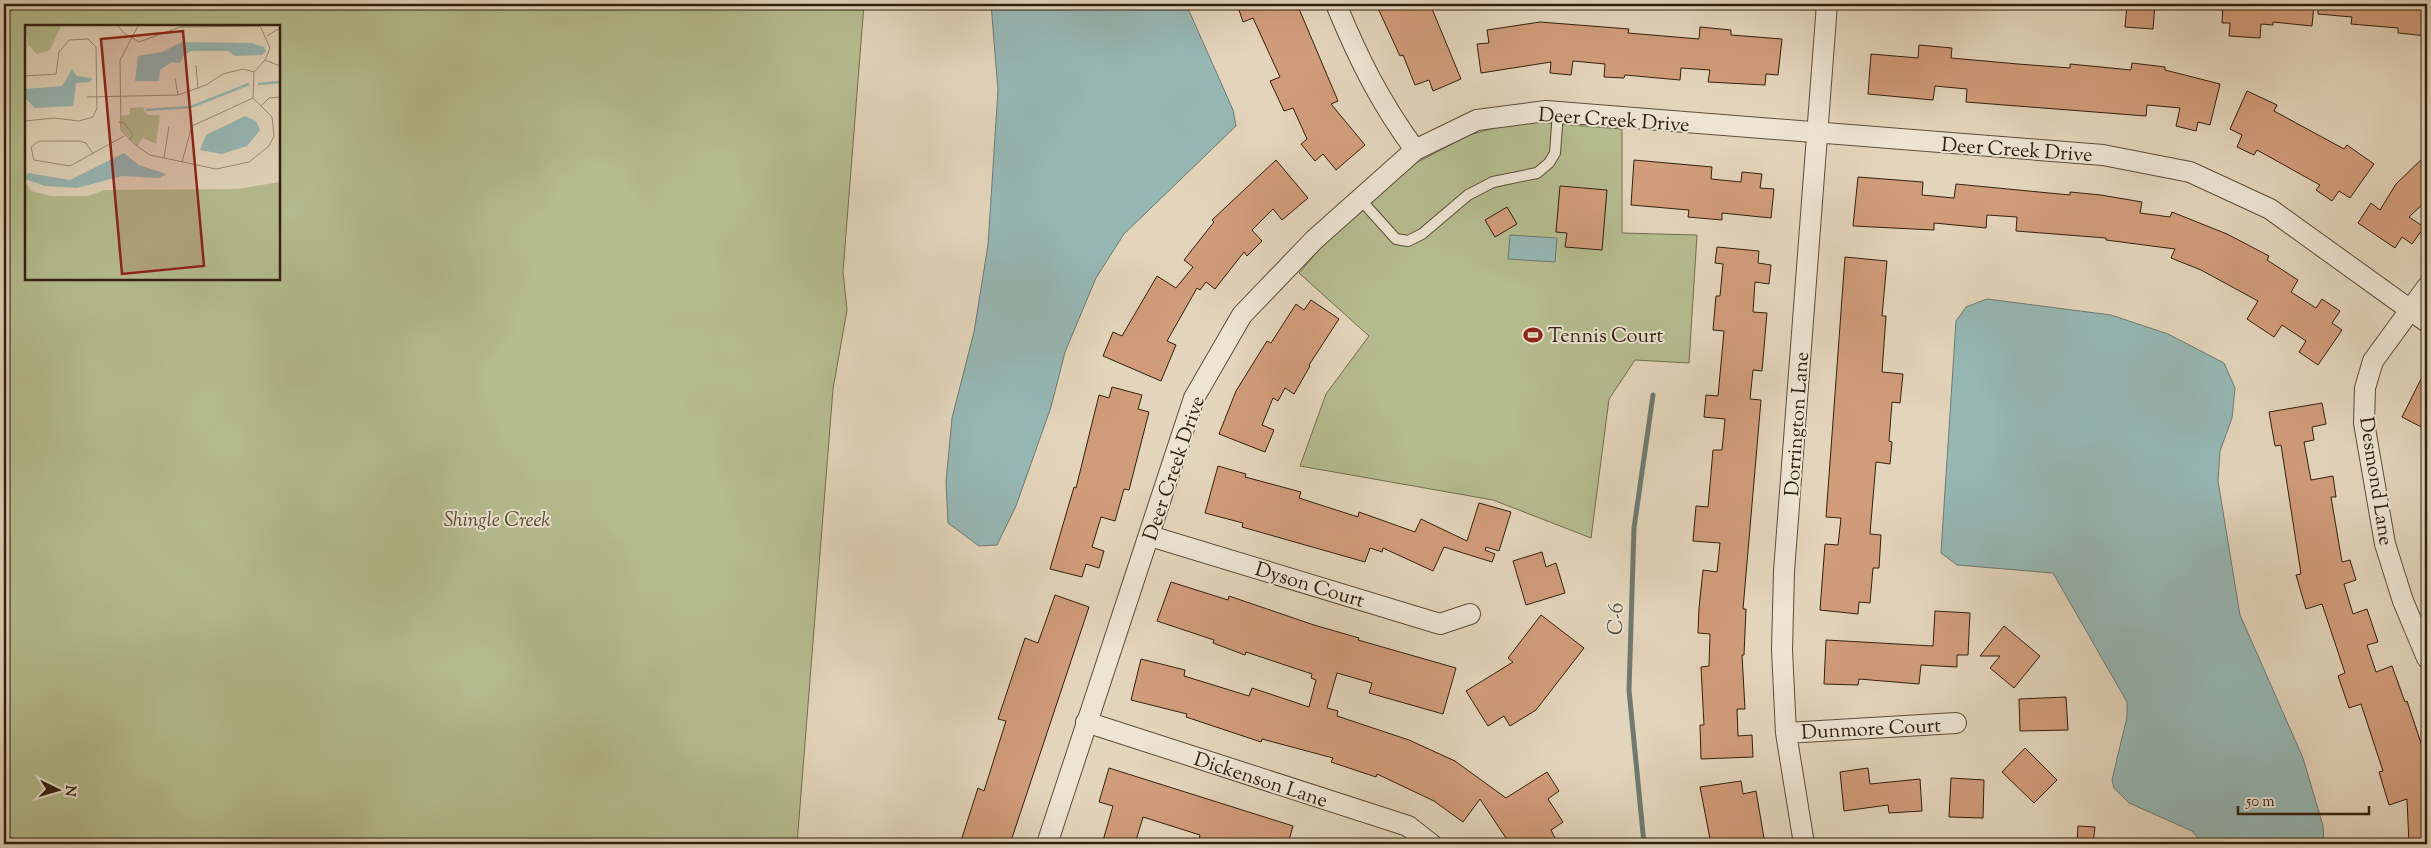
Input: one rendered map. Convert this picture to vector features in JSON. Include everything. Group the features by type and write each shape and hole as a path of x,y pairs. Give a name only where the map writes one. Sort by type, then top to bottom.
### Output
{"street":[{"path":"1336,4 1360,63 1388,113 1415,150"},
{"name":"Dorrington Lane","path":"1804,844 1786,733 1782,650 1784,571 1827,4"},
{"name":"Deer Creek Drive","path":"1047,844 1194,398 1242,315 1314,240 1415,150 1477,120 1546,111 2102,155 2190,172 2270,209 2427,322"},
{"name":"Desmond Lane","path":"2427,287 2373,361 2365,388 2364,423 2385,544 2403,601 2427,658"},
{"name":"Dyson Court","path":"1150,536 1440,624 1470,614"},
{"name":"Dickenson Lane","path":"1086,722 1408,826 1432,844"},
{"name":"Dunmore Court","path":"1786,733 1956,723"}],"lane":[{"path":"1360,199 1396,239 1408,241 1422,234 1468,195 1493,182 1536,173 1548,163 1555,153 1558,112"}],"green space":[{"name":"Shingle Creek","path":"4,4 864,4 843,272 847,310 833,389 797,844 4,844"},
{"path":"1520,121 1622,129 1622,233 1697,235 1689,363 1635,360 1609,399 1591,538 1493,500 1300,466 1326,394 1369,336 1299,273 1339,227 1399,172 1469,135"}],"water":[{"path":"991,4 1186,4 1233,110 1236,126 1124,234 1096,278 1065,352 1051,407 1016,506 997,545 979,546 948,523 946,482 952,418 974,332 988,245 998,90"},
{"path":"1510,235 1557,238 1555,262 1508,259"},
{"path":"1987,299 2111,315 2168,334 2224,363 2235,388 2232,418 2220,451 2218,481 2240,615 2303,758 2323,826 2324,844 2203,844 2192,831 2129,803 2114,788 2112,780 2127,717 2127,702 2053,573 1957,565 1941,553 1956,321 1966,307"}],"building":[{"path":"1237,4 1297,4 1338,101 1331,104 1365,145 1336,170 1323,154 1315,161 1301,144 1307,139 1293,108 1284,111 1270,81 1280,77 1253,18 1243,22"},
{"path":"1376,4 1430,4 1461,79 1433,91 1429,80 1415,85 1403,55 1400,56"},
{"path":"2127,4 2155,4 2153,29 2125,27"},
{"path":"2223,4 2314,4 2312,26 2273,22 2273,25 2261,24 2260,38 2229,36 2230,23 2222,23"},
{"path":"2318,4 2427,4 2427,36 2398,33 2398,28 2351,24 2352,17 2318,14"},
{"path":"1540,22 1629,29 1628,33 1699,39 1700,27 1731,30 1731,35 1782,39 1778,75 1766,74 1765,85 1708,82 1710,70 1681,68 1680,80 1625,75 1624,78 1604,77 1605,64 1573,61 1571,75 1550,73 1551,62 1481,73 1477,44 1489,43 1487,30"},
{"path":"1919,45 1952,48 1951,58 2018,64 2070,68 2070,64 2131,70 2132,63 2165,67 2165,70 2220,84 2210,125 2198,122 2196,131 2176,126 2180,108 2147,105 2146,116 1966,102 1967,89 1935,86 1933,100 1868,94 1871,54 1918,58"},
{"path":"2247,91 2277,105 2274,111 2344,149 2347,145 2374,164 2350,198 2339,191 2332,201 2316,190 2320,185 2257,150 2254,155 2237,147 2242,135 2230,129"},
{"path":"2427,154 2427,200 2409,217 2424,227 2412,244 2402,237 2395,248 2358,223 2371,203 2380,210 2396,184"},
{"path":"1276,160 1308,198 1282,220 1273,209 1252,230 1262,241 1247,256 1244,252 1215,289 1206,282 1200,290 1197,288 1167,341 1176,345 1161,381 1103,356 1113,332 1122,336 1157,276 1176,288 1193,267 1184,260 1214,222 1212,220"},
{"path":"1634,160 1712,167 1711,179 1741,182 1742,172 1762,174 1760,188 1774,189 1771,218 1722,213 1722,220 1688,217 1689,210 1631,205"},
{"path":"1858,177 1923,182 1922,195 1954,198 1956,184 2070,195 2070,192 2101,195 2142,202 2140,213 2170,217 2172,212 2227,234 2269,256 2267,260 2298,280 2291,292 2316,308 2322,299 2340,311 2332,323 2342,330 2318,365 2299,352 2306,341 2282,325 2274,337 2247,319 2258,301 2201,270 2171,258 2175,249 2106,240 2106,238 2016,231 2017,217 1987,215 1986,228 1934,223 1934,230 1853,226"},
{"path":"1560,186 1607,190 1602,250 1565,247 1567,233 1556,232"},
{"path":"1507,207 1517,224 1495,237 1485,220"},
{"path":"1717,247 1759,251 1758,263 1771,265 1769,284 1755,282 1753,312 1767,313 1762,371 1753,370 1750,399 1761,400 1743,609 1746,609 1744,655 1742,655 1745,709 1737,709 1738,736 1752,735 1753,757 1701,759 1700,725 1704,725 1701,667 1709,666 1710,634 1698,633 1699,608 1703,570 1717,572 1720,543 1693,541 1696,506 1708,507 1713,450 1722,450 1725,419 1704,417 1706,395 1718,396 1724,331 1713,330 1716,296 1720,296 1723,264 1715,263"},
{"path":"1845,257 1887,261 1882,316 1886,316 1882,372 1903,374 1900,403 1892,402 1889,441 1892,442 1890,464 1876,462 1870,534 1881,535 1879,568 1873,568 1870,603 1859,602 1858,614 1820,610 1825,544 1838,545 1841,518 1826,517"},
{"path":"1311,300 1339,319 1309,365 1294,394 1285,388 1278,401 1273,398 1262,425 1274,430 1265,452 1219,434 1236,391 1267,341 1271,343 1296,304 1304,310"},
{"path":"2427,367 2427,430 2402,417"},
{"path":"1112,387 1142,395 1138,409 1149,412 1129,490 1124,489 1115,521 1101,517 1092,547 1104,551 1099,568 1086,564 1082,577 1050,569 1074,487 1076,488 1099,395 1109,398"},
{"path":"2322,403 2326,424 2312,427 2314,440 2304,442 2311,480 2333,476 2336,497 2331,497 2342,562 2350,560 2356,580 2344,584 2353,614 2367,609 2378,642 2367,645 2376,672 2392,666 2405,702 2407,701 2427,761 2427,844 2409,844 2407,799 2389,805 2379,772 2383,771 2361,704 2349,708 2338,676 2345,673 2322,604 2306,609 2296,575 2301,574 2281,445 2275,446 2269,412"},
{"path":"1218,466 1246,474 1245,477 1301,492 1299,498 1358,517 1359,512 1415,532 1421,519 1467,541 1479,503 1511,512 1499,551 1486,547 1485,550 1495,554 1492,562 1444,547 1433,571 1383,548 1382,552 1370,548 1365,562 1242,527 1243,523 1205,513"},
{"path":"1542,552 1546,567 1556,563 1565,593 1526,605 1513,561"},
{"path":"1171,582 1228,600 1229,596 1359,638 1358,640 1456,668 1443,714 1369,693 1372,683 1337,673 1327,708 1338,711 1337,716 1409,740 1455,761 1506,798 1547,772 1559,791 1548,799 1563,822 1551,830 1558,844 1510,844 1480,799 1463,822 1434,801 1377,774 1376,777 1331,762 1333,758 1262,739 1261,742 1186,717 1187,714 1131,700 1141,659 1185,670 1184,676 1249,696 1252,688 1309,707 1316,680 1311,678 1312,674 1246,652 1245,655 1213,643 1214,640 1157,621"},
{"path":"1055,595 1089,607 1010,844 960,844 978,788 984,791 1006,721 998,719 1025,638 1038,643"},
{"path":"1935,611 1970,613 1968,655 1957,655 1957,667 1921,665 1919,684 1859,679 1858,685 1824,684 1826,640 1933,646"},
{"path":"1541,615 1584,648 1536,710 1510,726 1504,716 1488,726 1466,691 1513,662 1508,658"},
{"path":"2004,626 2040,656 2014,688 1990,668 2000,656 1980,656"},
{"path":"2066,697 2068,730 2020,731 2019,699"},
{"path":"2025,748 2057,780 2034,803 2002,772"},
{"path":"1109,768 1293,826 1288,844 1198,844 1200,835 1143,817 1135,844 1102,844 1113,806 1099,802"},
{"path":"1868,768 1870,784 1920,779 1922,811 1889,813 1888,805 1844,811 1840,772"},
{"path":"1951,778 1984,780 1983,818 1949,817"},
{"path":"1741,781 1743,794 1756,791 1765,844 1711,844 1700,787"},
{"path":"2078,826 2095,827 2093,844 2077,844"}],"waterway":[{"name":"C-6","path":"1644,844 1629,690 1634,528 1653,395"}],"place":[{"name":"Tennis Court","path":"1533,335"}]}
